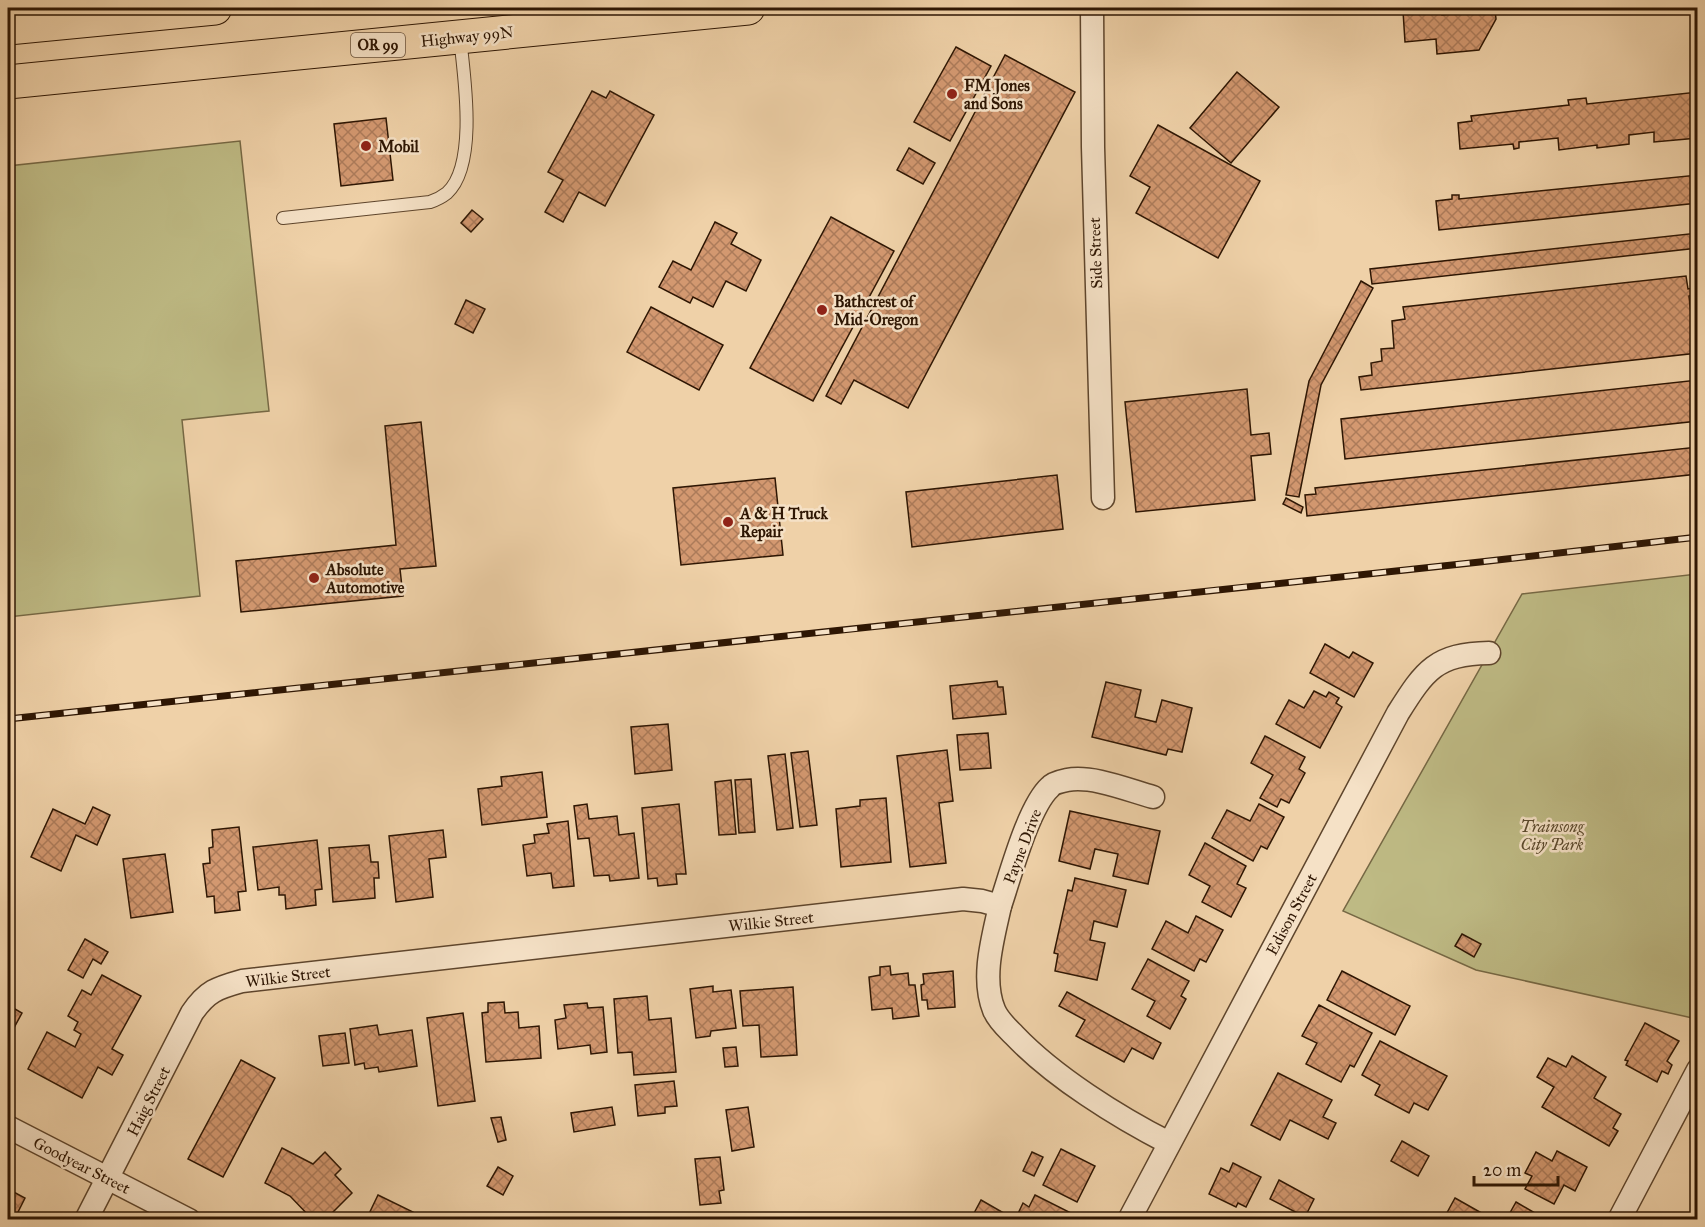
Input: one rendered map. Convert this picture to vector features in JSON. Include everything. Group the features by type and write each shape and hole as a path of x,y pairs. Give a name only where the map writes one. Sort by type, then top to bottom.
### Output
{"main road":[{"path":"8,28 215,8"},
{"name":"Highway 99N","path":"8,82 748,8"}],"street":[{"name":"Side Street","path":"1092,8 1093,147 1103,498"},
{"name":"Edison Street","path":"1129,1220 1404,703 1417,683 1432,667 1449,657 1467,653 1489,653"},
{"name":"Payne Drive","path":"1000,906 1019,847 1037,805 1051,785 1069,780 1092,781 1153,797"},
{"name":"Wilkie Street","path":"216,988 242,981 963,899 1000,906"},
{"path":"1000,906 989,968 990,999 994,1013 1025,1047 1053,1069 1138,1127 1169,1143"},
{"name":"Haig Street","path":"86,1220 192,1013 200,1001 216,988"},
{"path":"1620,1220 1698,1070"},
{"name":"Goodyear Street","path":"8,1127 189,1220"}],"lane":[{"path":"283,218 430,202 449,192 459,171 467,126 460,37"}],"green space":[{"path":"240,141 269,411 182,420 200,596 8,617 8,166"},
{"name":"Trainsong City Park","path":"1697,574 1697,1019 1476,970 1343,911 1522,594"}],"building":[{"path":"1441,8 1442,15 1495,10 1496,19 1479,50 1437,54 1436,39 1405,42 1403,11"},
{"name":"FM Jones and Sons","path":"956,47 991,66 950,141 914,122"},
{"path":"1005,55 1075,92 908,408 854,380 841,404 826,396"},
{"path":"1237,72 1279,107 1231,163 1190,128"},
{"path":"592,91 606,98 610,91 654,115 605,206 579,192 563,222 545,212 563,180 548,172"},
{"path":"1698,92 1698,138 1654,142 1654,132 1629,135 1629,144 1597,148 1597,145 1559,150 1558,138 1519,142 1519,148 1514,149 1513,144 1460,149 1458,123 1472,121 1471,116 1569,105 1568,100 1586,98 1587,104"},
{"path":"386,118 393,180 341,186 334,124"},
{"path":"1158,125 1260,181 1218,258 1136,213 1150,187 1130,176"},
{"path":"909,148 935,163 923,184 897,170"},
{"path":"1698,175 1698,203 1439,230 1436,201 1452,199 1452,195 1459,195 1459,199"},
{"path":"472,210 483,219 471,232 461,223"},
{"name":"Bathcrest of Mid-Oregon","path":"831,217 894,251 813,401 750,368"},
{"path":"715,222 737,233 731,244 761,260 746,291 726,281 713,307 693,297 690,303 659,287 673,261 691,270"},
{"path":"1698,233 1698,248 1372,284 1370,269"},
{"path":"1686,276 1688,289 1694,288 1694,295 1689,296 1694,341 1698,340 1698,353 1361,390 1359,377 1372,375 1371,363 1382,361 1381,349 1394,348 1392,321 1405,319 1403,307"},
{"path":"1361,281 1373,288 1321,385 1299,497 1286,495 1309,381"},
{"path":"466,300 485,309 473,333 455,324"},
{"path":"651,307 723,345 699,390 627,352"},
{"path":"1698,380 1698,421 1345,459 1341,419"},
{"path":"1247,389 1251,435 1269,433 1271,454 1251,456 1255,500 1136,512 1125,402"},
{"path":"421,422 436,566 400,569 403,596 241,612 236,561 396,545 385,426"},
{"path":"1698,447 1698,474 1307,516 1305,495 1316,494 1315,488"},
{"path":"1057,475 1063,529 912,547 906,492"},
{"name":"A & H Truck Repair","path":"775,478 783,555 681,565 673,488"},
{"path":"1286,498 1303,507 1301,513 1283,504"},
{"path":"1325,644 1349,658 1353,652 1373,663 1354,697 1310,673"},
{"path":"997,681 998,687 1003,687 1006,714 953,719 950,686"},
{"path":"1106,682 1141,690 1135,717 1156,722 1162,700 1192,708 1182,752 1168,749 1166,755 1092,737"},
{"path":"1314,691 1326,697 1329,692 1339,698 1336,703 1342,707 1320,748 1276,724 1289,700 1304,708"},
{"path":"668,724 672,770 635,774 631,727"},
{"path":"988,733 991,768 960,770 957,735"},
{"path":"1265,736 1305,757 1299,769 1305,773 1289,803 1281,799 1277,807 1260,798 1273,775 1251,763"},
{"path":"947,750 953,801 939,803 946,863 910,867 897,756"},
{"path":"808,751 817,825 800,827 791,753"},
{"path":"785,754 793,828 777,830 768,756"},
{"path":"542,772 547,817 482,825 478,789 502,786 501,777"},
{"path":"751,779 755,832 739,833 735,780"},
{"path":"731,780 736,834 719,835 715,782"},
{"path":"886,798 891,862 841,867 836,809 860,806 860,800"},
{"path":"587,804 589,819 617,816 619,835 634,833 639,878 610,881 609,875 594,876 589,838 578,839 574,806"},
{"path":"679,804 686,874 676,874 677,884 658,886 657,878 648,879 642,808"},
{"path":"1259,804 1284,817 1267,849 1261,846 1253,861 1212,838 1227,810 1250,821"},
{"path":"93,807 110,815 97,845 76,835 61,871 31,857 53,809 85,824"},
{"path":"1070,811 1160,831 1148,884 1113,876 1118,854 1095,849 1090,869 1059,861"},
{"path":"568,821 574,886 553,888 551,873 527,876 523,845 535,843 534,835 549,833 547,824"},
{"path":"239,827 246,891 238,892 240,910 215,913 214,896 207,897 203,864 210,863 209,848 213,847 212,830"},
{"path":"443,830 446,857 429,859 433,897 396,902 389,836"},
{"path":"317,840 322,889 315,890 316,905 286,909 285,895 279,895 279,887 258,890 253,847"},
{"path":"1205,843 1246,866 1237,884 1246,888 1231,917 1202,902 1210,886 1189,875"},
{"path":"369,845 371,862 378,862 379,878 374,878 375,898 333,902 329,848"},
{"path":"165,854 173,912 131,918 123,859"},
{"path":"1075,878 1126,890 1117,927 1094,921 1090,940 1105,943 1097,980 1055,971 1058,954 1054,953 1068,890 1072,891"},
{"path":"1196,916 1223,930 1206,962 1200,959 1194,971 1152,949 1166,921 1188,933"},
{"path":"1462,934 1481,944 1474,957 1455,946"},
{"path":"85,939 108,952 101,964 93,959 83,978 68,970"},
{"path":"1148,959 1189,981 1181,996 1186,999 1170,1029 1147,1016 1155,1001 1132,989"},
{"path":"890,966 891,975 908,973 909,985 915,985 919,1016 893,1019 892,1008 872,1010 869,977 880,975 880,967"},
{"path":"953,971 955,1007 928,1009 927,1000 922,1000 923,974"},
{"path":"1342,971 1410,1006 1395,1035 1327,1000"},
{"path":"102,975 141,996 112,1049 123,1055 112,1075 98,1067 82,1098 28,1069 47,1032 75,1047 81,1034 74,1030 78,1022 68,1016 82,990 91,995"},
{"path":"713,986 713,992 731,990 736,1028 711,1031 710,1036 696,1038 690,989"},
{"path":"793,987 797,1055 761,1057 759,1025 743,1026 740,991"},
{"path":"1067,992 1161,1043 1153,1059 1132,1048 1124,1062 1076,1036 1085,1020 1059,1006"},
{"path":"647,996 649,1020 671,1018 676,1072 634,1075 632,1052 618,1053 614,999"},
{"path":"504,1002 505,1013 518,1012 519,1028 539,1026 541,1058 486,1062 482,1013 488,1012 488,1003"},
{"path":"587,1003 588,1008 603,1007 607,1052 591,1054 590,1045 558,1049 555,1020 566,1018 564,1005"},
{"path":"8,1005 22,1013 9,1037 8,1037"},
{"path":"1319,1005 1372,1033 1354,1067 1350,1065 1341,1082 1306,1064 1317,1043 1302,1036"},
{"path":"463,1013 475,1101 438,1106 427,1018"},
{"path":"1645,1023 1679,1041 1667,1061 1672,1065 1668,1074 1662,1071 1657,1082 1626,1065 1628,1061 1625,1060"},
{"path":"377,1025 379,1035 412,1030 417,1066 379,1072 378,1067 365,1069 364,1063 355,1065 350,1029"},
{"path":"345,1033 349,1063 323,1066 319,1036"},
{"path":"1380,1041 1447,1076 1428,1110 1414,1103 1409,1113 1375,1095 1380,1085 1362,1075"},
{"path":"736,1047 738,1066 725,1067 723,1048"},
{"path":"1572,1056 1606,1077 1594,1098 1621,1114 1613,1128 1618,1131 1609,1146 1542,1107 1554,1087 1537,1077 1548,1058 1566,1067"},
{"path":"241,1060 275,1078 223,1177 188,1159"},
{"path":"1278,1073 1332,1100 1323,1117 1336,1123 1328,1139 1290,1120 1280,1140 1251,1125"},
{"path":"674,1081 677,1106 665,1107 665,1113 638,1116 635,1085"},
{"path":"612,1107 615,1125 574,1132 571,1113"},
{"path":"748,1107 754,1147 732,1151 726,1110"},
{"path":"501,1117 506,1140 498,1142 491,1118"},
{"path":"1402,1141 1429,1156 1418,1176 1391,1161"},
{"path":"282,1148 313,1164 325,1152 341,1169 335,1175 352,1193 325,1220 313,1220 290,1196 265,1183"},
{"path":"1061,1149 1095,1166 1077,1202 1043,1185"},
{"path":"1557,1151 1587,1167 1575,1191 1564,1185 1554,1204 1525,1189 1532,1176 1525,1173 1536,1152 1552,1161"},
{"path":"1032,1152 1043,1157 1034,1176 1023,1171"},
{"path":"720,1157 724,1190 719,1191 721,1203 700,1205 695,1159"},
{"path":"1233,1163 1261,1177 1246,1207 1238,1203 1236,1207 1209,1194 1221,1168 1229,1172"},
{"path":"498,1167 513,1176 503,1195 487,1186"},
{"path":"1279,1180 1314,1199 1305,1217 1270,1199"},
{"path":"8,1189 25,1198 14,1220 8,1220"},
{"path":"378,1195 413,1212 409,1220 366,1220"},
{"path":"1035,1195 1071,1213 1067,1220 1015,1220 1023,1203 1029,1207"},
{"path":"1455,1198 1494,1220 1443,1220"},
{"path":"981,1200 1009,1216 1007,1220 976,1220 972,1217"},
{"path":"1516,1202 1547,1220 1506,1220"},
{"path":"1698,1202 1698,1220 1689,1220"}],"railway":[{"path":"8,719 1698,537"}],"place":[{"name":"FM Jones and Sons","path":"952,94"},
{"name":"Mobil","path":"366,146"},
{"name":"Bathcrest of Mid-Oregon","path":"822,310"},
{"name":"A & H Truck Repair","path":"728,522"},
{"name":"Absolute Automotive","path":"314,578"}]}
